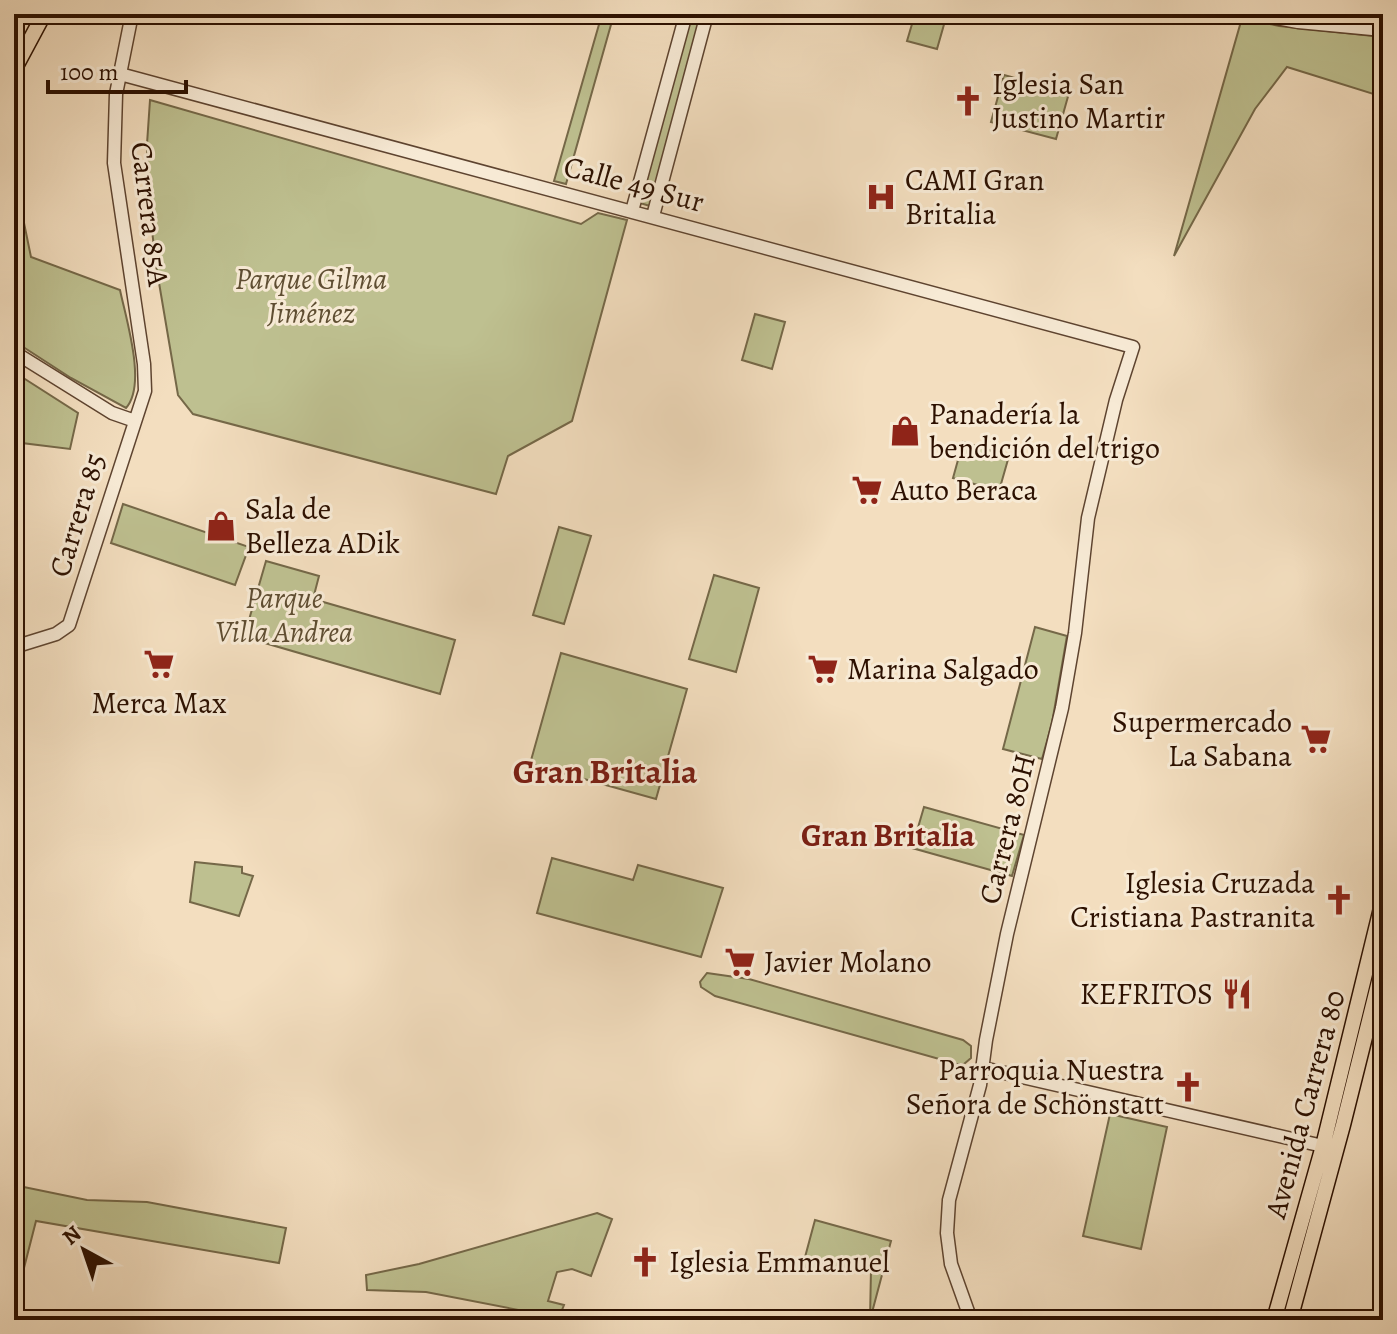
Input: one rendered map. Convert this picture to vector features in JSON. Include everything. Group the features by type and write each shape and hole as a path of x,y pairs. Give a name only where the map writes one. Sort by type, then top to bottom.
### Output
{"main road":[{"path":"14,70 44,14"},
{"name":"Avenida Carrera 80","path":"1290,1320 1339,1141 1372,1000 1383,900"},
{"name":"Avenida Carrera 80","path":"1274,1320 1323,1146 1383,965"}],"street":[{"name":"Carrera 85A","path":"132,14 114,114 114,163 145,381 145,391 135,421"},
{"path":"632,211 686,14"},
{"path":"653,216 707,14"},
{"path":"1255,14 1298,22 1383,30"},
{"name":"Calle 49 Sur","path":"120,74 1133,347"},
{"name":"Carrera 80H","path":"971,1320 951,1264 947,1217 983,1068 1007,934 1062,708 1075,633 1088,518 1116,400 1133,347"},
{"path":"14,352 112,413 135,421"},
{"name":"Carrera 85","path":"14,647 56,634 69,625 135,421"},
{"path":"983,1068 1323,1146 1339,1141"}],"green space":[{"path":"602,14 614,14 566,184 554,181"},
{"path":"691,14 702,14 650,206 640,203"},
{"path":"915,14 947,14 937,49 907,41"},
{"path":"1242,18 1279,26 1383,37 1383,97 1287,67 1255,109 1174,256"},
{"path":"1004,75 1069,93 1056,139 991,122"},
{"name":"Parque Gilma Jiménez","path":"150,100 581,224 598,213 627,220 572,421 508,456 496,494 193,414 178,395 156,265 149,204 147,144"},
{"path":"14,211 23,218 31,257 120,290 135,368 132,398 126,408 71,378 14,341"},
{"path":"755,314 785,322 772,369 742,360"},
{"path":"14,372 78,413 70,449 14,442"},
{"path":"963,442 1009,456 999,491 953,478"},
{"path":"123,504 249,547 235,585 111,543"},
{"path":"559,527 591,536 564,624 533,615"},
{"name":"Parque Villa Andrea","path":"266,561 319,576 313,599 455,640 440,694 244,637"},
{"path":"714,575 759,588 736,672 689,659"},
{"path":"1035,627 1067,636 1052,723 1042,759 1003,749"},
{"path":"561,653 687,689 656,799 530,764"},
{"path":"924,807 1024,835 1012,876 912,848"},
{"path":"552,858 633,880 638,865 723,888 701,957 537,913"},
{"path":"195,862 242,867 242,873 253,876 239,916 190,902"},
{"path":"707,973 749,979 963,1040 971,1046 971,1058 964,1064 957,1064 715,996 701,987 700,982"},
{"path":"1110,1114 1167,1127 1141,1249 1083,1236"},
{"path":"14,1185 87,1200 147,1202 286,1228 279,1263 36,1221 14,1307"},
{"path":"597,1213 612,1219 591,1276 572,1269 557,1272 548,1301 564,1305 558,1320 528,1320 529,1312 426,1292 367,1290 366,1275 419,1264"},
{"path":"815,1220 891,1241 870,1320 871,1269 801,1272"}],"place":[{"name":"Iglesia San Justino Martir","path":"968,101"},
{"name":"CAMI Gran Britalia","path":"881,197"},
{"name":"Panadería la bendición del trigo","path":"905,431"},
{"name":"Auto Beraca","path":"867,490"},
{"name":"Sala de Belleza ADik","path":"221,526"},
{"name":"Merca Max","path":"159,664"},
{"name":"Marina Salgado","path":"823,669"},
{"name":"Supermercado La Sabana","path":"1316,739"},
{"name":"Iglesia Cruzada Cristiana Pastranita","path":"1339,900"},
{"name":"Javier Molano","path":"740,962"},
{"name":"KEFRITOS","path":"1237,994"},
{"name":"Parroquia Nuestra Señora de Schönstatt","path":"1188,1087"},
{"name":"Iglesia Emmanuel","path":"645,1262"}],"district":[{"name":"Gran Britalia","path":"605,771"},
{"name":"Gran Britalia","path":"888,835"}]}
